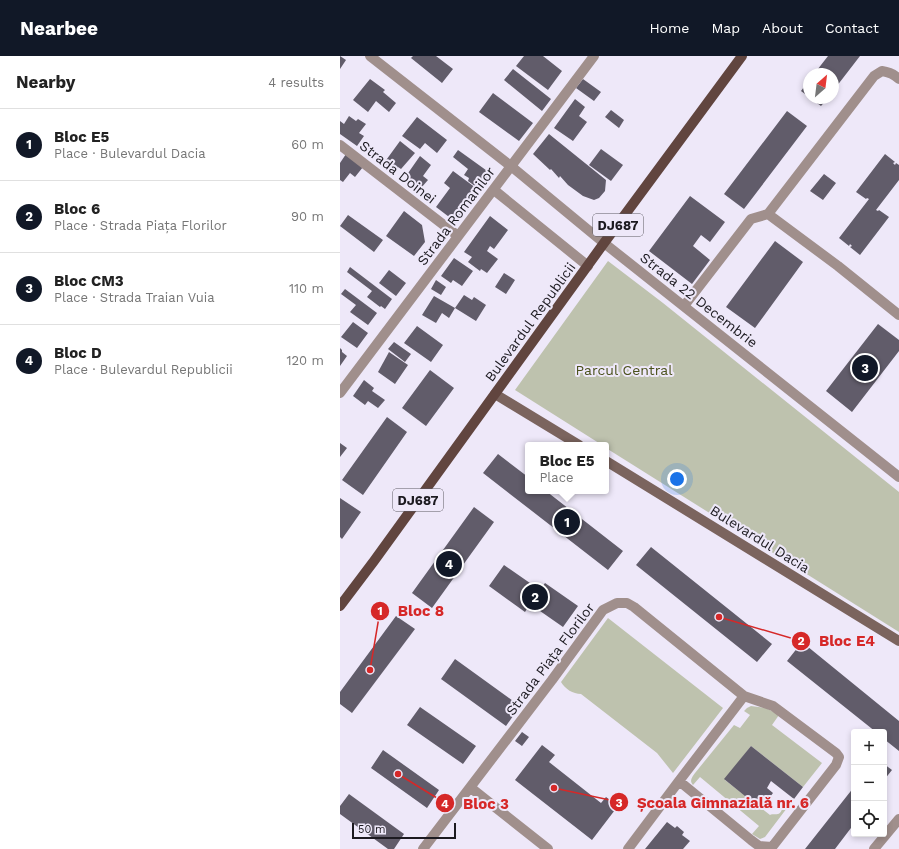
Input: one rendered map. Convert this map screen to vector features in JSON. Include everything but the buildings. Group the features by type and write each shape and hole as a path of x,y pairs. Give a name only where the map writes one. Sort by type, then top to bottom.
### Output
{"main road":[{"name":"Bulevardul Republicii","path":"340,606 742,56"},
{"path":"495,394 573,442"},
{"name":"Bulevardul Dacia","path":"609,464 899,641"}],"street":[{"name":"Strada 22 Decembrie","path":"370,56 512,167 604,243 899,477"},
{"name":"Strada Romanilor","path":"340,393 512,167 594,56"},
{"path":"684,306 751,219 768,214 874,76 882,71 889,72 899,79"},
{"name":"Strada Doinei","path":"340,145 458,236"},
{"path":"494,190 588,266"},
{"path":"768,214 838,266 899,315"},
{"name":"Strada Piața Florilor","path":"423,849 471,788 603,610 617,603 626,603 634,607 744,696 773,706 836,753 839,757 836,765 772,847 759,846 679,781"},
{"path":"628,849 744,696"},
{"path":"471,788 548,849"},
{"path":"874,849 899,818"}],"green space":[{"name":"Parcul Central","path":"608,261 663,303 899,492 899,632 609,450 609,442 597,442 515,390"},
{"path":"608,618 723,708 673,773 657,753 581,694 570,691 561,682"},
{"path":"751,706 766,708 779,715 772,725 822,763 803,787 751,746 725,780 770,815 780,813 782,809 780,802 787,808 765,837 760,839 752,834 759,826 700,777 693,785 691,780 734,725 740,728 750,715 744,711"}],"place":[{"name":"Bloc CM3","path":"865,368"},
{"name":"Bloc E5","path":"567,522"},
{"name":"Bloc D","path":"449,564"},
{"name":"Bloc 6","path":"535,597"},
{"name":"Bloc E4","path":"719,617"},
{"name":"Bloc 8","path":"370,670"},
{"name":"Bloc 3","path":"398,774"},
{"name":"Școala Gimnazială nr. 6","path":"554,788"}]}
